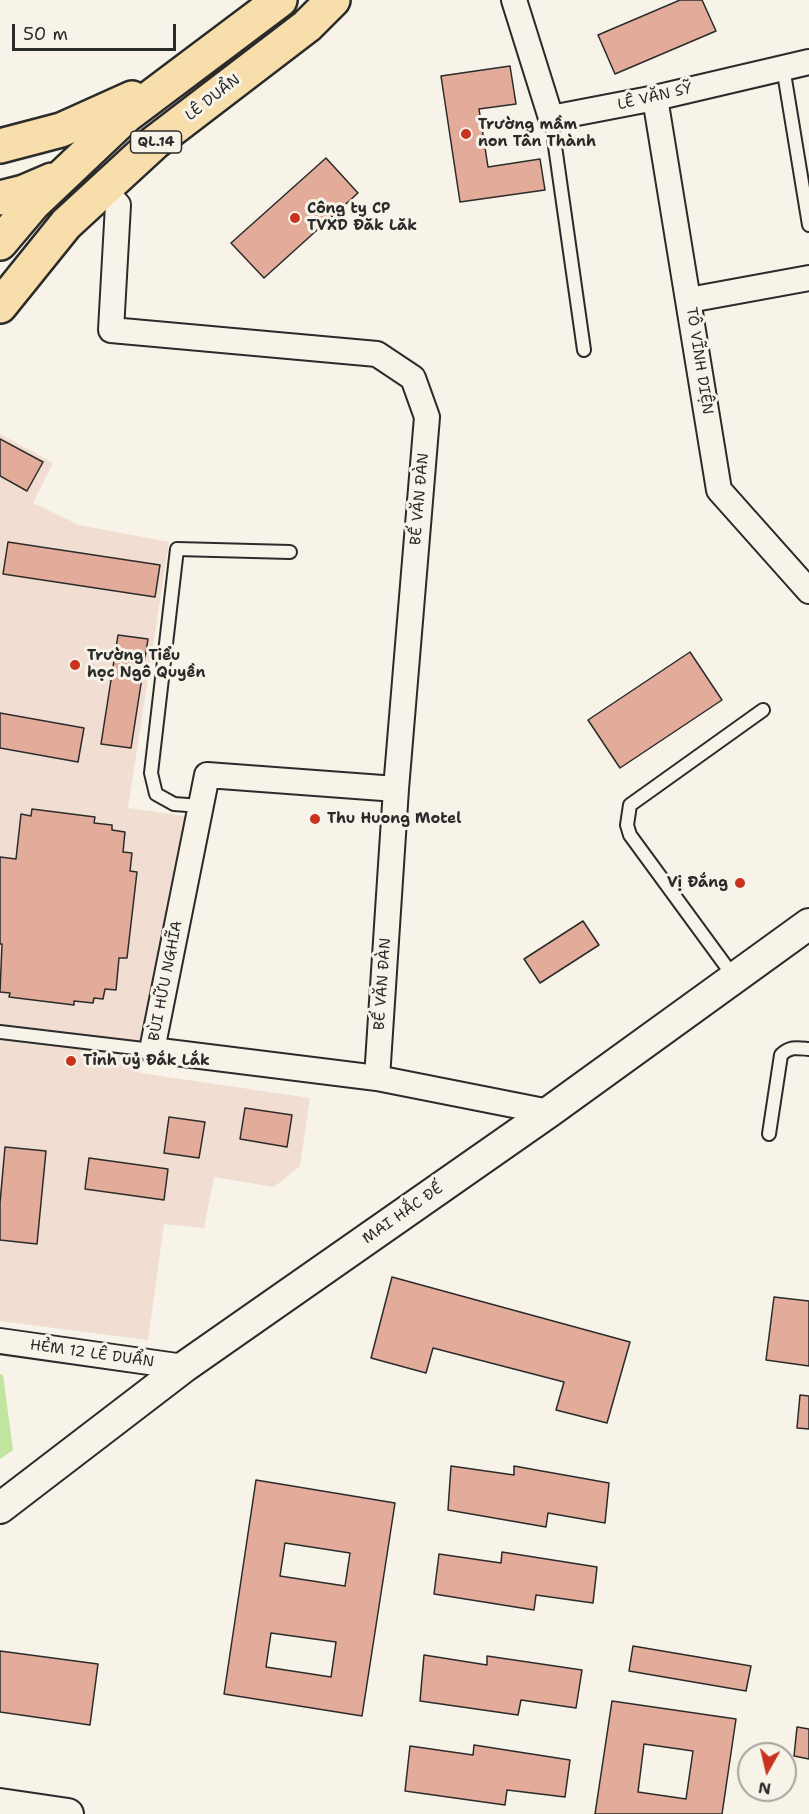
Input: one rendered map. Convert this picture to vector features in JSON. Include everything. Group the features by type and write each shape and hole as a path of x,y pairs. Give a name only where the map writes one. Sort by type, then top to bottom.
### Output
{"main road":[{"name":"QL.14","path":"0,243 33,204 127,115 280,0"},
{"name":"LÊ DUẨN","path":"0,306 66,224 154,144 307,26 333,0"},
{"path":"0,146 61,130 178,77"},
{"path":"0,198 24,192 63,175 154,144"}],"street":[{"path":"514,0 551,118"},
{"name":"LÊ VĂN SỸ","path":"551,118 655,98 809,62"},
{"name":"TÔ VĨNH DIỆN","path":"655,98 719,490 809,591"},
{"name":"BẾ VĂN ĐÀN","path":"104,190 118,205 111,330 377,354 413,378 427,417 396,789 376,1078"},
{"path":"689,300 809,278"},
{"name":"BÙI HỮU NGHĨA","path":"396,789 207,775 152,1050 376,1078 549,1112"},
{"name":"MAI HẮC ĐẾ","path":"0,1508 184,1367 549,1112 809,924"},
{"name":"HẺM 12 LÊ DUẨN","path":"0,1341 184,1367"},
{"path":"0,1804 68,1814"}],"lane":[{"path":"783,67 809,225"},
{"path":"551,118 584,350"},
{"path":"201,806 174,804 156,794 151,772 177,549 290,552"},
{"path":"735,978 630,835 627,817 630,806 763,710"},
{"path":"0,1032 152,1050"},
{"path":"769,1134 782,1055 793,1047 809,1049"}],"shaded area":[{"name":"Tỉnh uỷ Đắk Lắk","path":"0,434 53,463 33,503 79,525 169,542 128,808 186,816 140,1073 310,1098 300,1166 274,1187 214,1177 204,1228 164,1224 148,1340 0,1321"}],"green space":[{"path":"0,1374 3,1375 13,1450 0,1459"}],"building":[{"path":"680,0 702,0 716,31 615,74 598,35"},
{"name":"Trường mầm non Tân Thành","path":"510,66 516,104 479,109 488,167 540,159 545,190 460,202 441,76"},
{"name":"Công ty CP TVXD Đăk Lăk","path":"326,158 358,193 264,278 231,243"},
{"path":"0,439 43,462 27,491 0,476"},
{"path":"8,542 160,565 155,597 3,574"},
{"path":"118,635 148,639 131,748 101,744"},
{"path":"690,652 722,700 620,768 588,720"},
{"path":"0,713 84,728 78,762 0,748"},
{"path":"32,809 95,817 94,823 112,825 112,830 125,832 123,852 132,853 130,871 137,872 127,958 119,958 116,990 105,989 103,999 94,998 93,1003 74,1001 74,1005 9,997 10,993 0,992 2,944 0,944 0,857 16,859 21,814 31,816"},
{"path":"583,921 599,945 540,983 524,959"},
{"path":"245,1108 292,1115 287,1147 240,1139"},
{"path":"169,1117 205,1122 199,1158 164,1153"},
{"path":"5,1147 46,1151 37,1244 0,1240 0,1203"},
{"path":"89,1158 168,1169 164,1200 85,1189"},
{"path":"392,1277 630,1342 607,1423 556,1410 564,1382 433,1348 426,1373 371,1358"},
{"path":"774,1297 809,1301 809,1366 766,1360"},
{"path":"800,1395 809,1396 809,1429 797,1428"},
{"path":"451,1466 514,1475 514,1466 609,1483 605,1523 548,1513 546,1527 448,1510"},
{"path":"256,1480 395,1503 362,1716 224,1694","holes":["285,1543 350,1553 345,1586 280,1576","271,1633 336,1642 331,1677 266,1667"]},
{"path":"502,1552 597,1567 593,1603 536,1595 534,1610 434,1594 439,1554 501,1563"},
{"path":"633,1646 751,1666 746,1691 629,1671"},
{"path":"0,1651 98,1664 90,1725 0,1712"},
{"path":"424,1655 487,1665 487,1656 582,1670 576,1708 521,1700 518,1715 420,1701"},
{"path":"612,1701 736,1719 722,1814 595,1814","holes":["644,1744 693,1751 686,1799 638,1792"]},
{"path":"797,1727 809,1729 809,1759 797,1757"},
{"path":"474,1745 570,1760 565,1797 507,1790 505,1805 405,1791 410,1746 473,1755"}],"place":[{"name":"Trường mầm non Tân Thành","path":"466,134"},
{"name":"Công ty CP TVXD Đăk Lăk","path":"295,218"},
{"name":"Trường Tiểu học Ngô Quyền","path":"75,665"},
{"name":"Thu Huong Motel","path":"315,819"},
{"name":"Vị Đắng","path":"740,883"},
{"name":"Tỉnh uỷ Đắk Lắk","path":"71,1061"}]}
